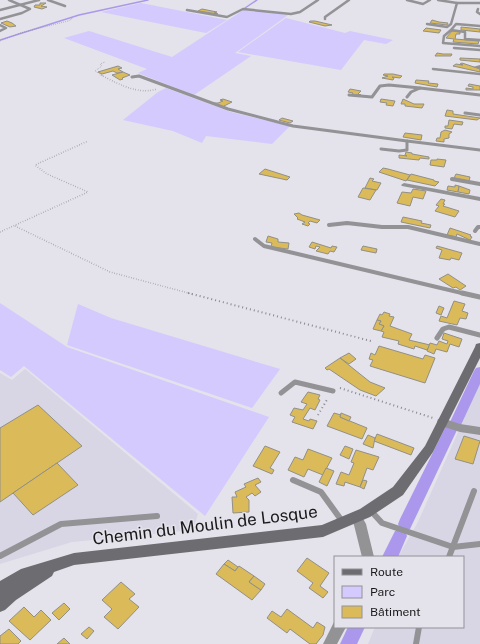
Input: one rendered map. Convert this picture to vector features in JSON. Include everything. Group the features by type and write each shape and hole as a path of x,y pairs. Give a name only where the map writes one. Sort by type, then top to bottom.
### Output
{"street":[{"path":"404,185 480,199"},
{"name":"Chemin du Moulin de Losque","path":"0,589 21,576 74,559 323,530 370,510 398,491 429,449 444,423 480,347"},
{"path":"444,423 460,428 480,431"},
{"path":"356,517 360,524 368,556"},
{"name":"Chemin du Moulin de Losque","path":"0,605 11,595 56,565"},
{"path":"330,644 338,628"}],"lane":[{"path":"0,19 22,14 30,9 9,0"},
{"path":"0,10 39,0"},
{"path":"48,0 65,6"},
{"path":"187,10 227,17 243,9 291,14 300,12 318,0"},
{"path":"325,19 324,16 349,0"},
{"path":"407,0 423,4 430,0"},
{"path":"438,0 457,3 480,3"},
{"path":"426,24 447,27 451,24 457,3"},
{"path":"478,9 477,12 480,14"},
{"path":"480,26 456,24 444,36 443,43 480,46"},
{"path":"0,25 6,28 0,31"},
{"path":"451,30 465,32 465,39 480,40"},
{"path":"454,48 480,50"},
{"path":"433,69 480,74"},
{"path":"132,77 139,76 228,110 293,126 480,150"},
{"path":"349,95 372,97 380,86 384,86 420,88 480,95"},
{"path":"407,98 411,92 420,88"},
{"path":"465,113 480,115"},
{"path":"381,149 398,151 407,150 407,141"},
{"path":"452,179 480,184"},
{"path":"329,225 347,223 382,228 408,227 480,244"},
{"path":"475,231 478,227 480,227"},
{"path":"255,239 264,246 480,297"},
{"path":"437,338 443,329 448,327 480,335"},
{"path":"281,393 295,382 333,391"},
{"path":"293,480 321,492 342,523"},
{"path":"449,556 474,491"},
{"path":"370,510 382,523 420,537 453,547 480,544"},
{"path":"0,556 61,524 157,516"},
{"path":"416,644 419,628"}],"path":[{"path":"0,41 26,32 68,21 72,19 71,17"},
{"path":"105,62 100,64 102,66 95,71 116,82 146,92 154,91 167,86"},
{"path":"0,232 88,192 80,187 40,171 35,165 88,141"},
{"path":"15,226 110,272 371,341"},
{"path":"318,415 335,387 430,417 444,423"}],"shaded area":[{"path":"25,369 198,514 193,530 72,542 0,564 0,373 12,380"},
{"path":"480,383 480,644 368,644 375,628 464,628 464,556 399,556 418,522"}],"green space":[{"path":"141,3 227,20 206,33 101,12"},
{"path":"245,9 288,15 235,53 251,56 194,95 138,73 147,69 64,38 89,31 172,57"},
{"path":"286,18 345,33 350,31 393,40 386,44 364,40 341,70 238,52"},
{"path":"166,88 231,112 290,126 272,144 206,136 202,143 173,131 123,120 158,92"},
{"path":"0,303 67,347 269,417 205,516 24,366 11,377 0,370"},
{"path":"78,304 111,318 280,369 252,408 67,345"}],"building":[{"path":"40,3 46,3 41,6 47,7 42,9 34,7 35,5 40,5"},
{"path":"202,9 217,12 214,13 218,14 198,11"},
{"path":"432,20 448,23 447,25 430,23"},
{"path":"7,21 16,26 10,27 1,23"},
{"path":"309,22 332,25 325,26"},
{"path":"461,27 480,29 480,32 461,30"},
{"path":"426,28 441,30 439,33 423,31"},
{"path":"452,31 460,32 460,34 456,34 455,39 479,41 478,44 453,42 454,39 446,38"},
{"path":"437,53 452,54 451,56 435,56"},
{"path":"460,58 480,59 480,62 460,60"},
{"path":"462,63 480,69 480,72 453,66 456,64 463,65 460,64"},
{"path":"118,66 122,68 118,69 123,72 117,73 113,71 102,74 98,72"},
{"path":"123,72 130,75 120,80 112,75"},
{"path":"383,75 402,76 400,78 392,77 394,78 393,80 382,78 388,76"},
{"path":"416,80 429,81 428,83 438,84 437,87 415,83"},
{"path":"469,84 480,86 480,90 466,90 466,88 473,89 473,87 468,86"},
{"path":"350,89 361,91 358,94 361,95 352,95 353,93 348,92"},
{"path":"223,99 232,102 224,106 226,108 213,103 223,101 220,100"},
{"path":"381,99 395,101 393,106 386,105 387,103 380,102"},
{"path":"403,99 414,104 424,104 422,108 405,106 405,104 401,104"},
{"path":"447,110 453,111 453,114 480,118 477,120 445,116"},
{"path":"282,118 293,121 290,123 279,120"},
{"path":"449,120 463,122 462,125 454,124 452,129 445,128 445,126 448,126"},
{"path":"445,130 452,132 449,134 449,138 444,139 444,142 436,141 437,138 440,138 441,132"},
{"path":"405,133 422,135 421,140 403,137"},
{"path":"406,152 429,157 429,159 420,158 419,160 399,158 399,155 407,156 405,155"},
{"path":"431,160 446,160 444,167 430,165"},
{"path":"383,168 410,175 406,181 379,172"},
{"path":"265,169 290,177 287,180 259,174"},
{"path":"411,174 439,182 435,186 407,180"},
{"path":"456,174 470,177 469,181 454,178"},
{"path":"370,178 374,179 372,181 381,183 377,190 365,188"},
{"path":"455,185 459,186 458,192 447,190 448,186 455,187"},
{"path":"459,186 470,190 469,194 458,192"},
{"path":"363,188 376,190 370,200 358,197"},
{"path":"413,189 426,191 423,199 413,197 410,206 397,203 402,192 411,193"},
{"path":"441,199 445,200 443,204 445,204 443,206 459,211 455,217 435,211 439,206 436,205"},
{"path":"299,213 320,220 317,223 310,221 308,226 302,224 305,222 297,219 298,218 294,214"},
{"path":"403,217 422,221 421,223 431,225 430,228 401,222"},
{"path":"450,228 471,235 470,236 472,237 470,240 457,234 456,237 447,235"},
{"path":"268,236 278,239 278,242 289,243 288,249 271,247 272,243 266,242"},
{"path":"312,242 331,248 332,246 337,247 334,252 330,251 328,254 316,251 320,247 316,246 315,249 309,247"},
{"path":"363,246 377,249 376,253 361,250"},
{"path":"437,246 462,253 459,260 439,258 442,250 436,248"},
{"path":"448,274 466,286 460,290 456,287 453,288 439,279"},
{"path":"454,301 465,304 462,311 468,313 466,319 460,318 457,325 439,321 441,316 447,318"},
{"path":"439,306 444,308 441,315 436,313"},
{"path":"384,312 390,314 389,316 394,317 390,326 412,334 409,340 430,345 427,350 415,346 414,349 398,344 399,341 382,337 384,332 381,331 384,326 379,324 381,321 377,320 380,314 382,315"},
{"path":"377,320 381,321 379,324 384,326 381,331 373,329"},
{"path":"444,333 462,339 459,347 450,344 447,352 436,349 434,354 427,351 430,343 437,345 439,341 447,344 448,341 442,339"},
{"path":"379,346 423,359 425,355 435,358 425,383 370,366 373,360 369,359 371,353 375,355"},
{"path":"349,353 356,359 349,364 340,358"},
{"path":"340,358 370,382 385,388 376,396 360,390 329,369 327,370 325,368"},
{"path":"308,392 320,395 318,399 320,400 315,410 310,408 303,419 317,421 313,429 292,422 295,417 290,415 294,408 303,410 307,404 301,402"},
{"path":"38,405 82,446 0,502 0,428"},
{"path":"334,413 367,428 362,439 327,426"},
{"path":"341,413 351,417 349,421 340,417"},
{"path":"377,434 414,448 411,455 374,441"},
{"path":"368,435 375,438 373,448 363,444"},
{"path":"464,436 480,441 473,464 455,459"},
{"path":"265,446 280,452 270,468 274,470 272,474 253,466"},
{"path":"345,446 353,449 349,459 340,455"},
{"path":"308,449 332,458 323,475 308,469 304,477 288,470 295,457 303,460"},
{"path":"356,450 379,457 373,470 367,468 360,487 345,482 344,486 336,484 341,472 349,475 354,463 351,462"},
{"path":"57,463 78,485 33,515 13,493"},
{"path":"326,468 334,471 327,486 319,482"},
{"path":"258,478 261,482 255,485 261,492 255,496 252,493 246,497 249,500 249,512 233,513 232,497 237,497 235,492 246,487 244,484"},
{"path":"363,480 367,481 364,489 360,487"},
{"path":"307,558 329,573 320,586 328,592 323,598 309,588 313,583 297,571"},
{"path":"228,560 238,567 235,571 224,564"},
{"path":"224,564 235,571 239,566 254,576 249,582 261,590 252,600 216,574"},
{"path":"254,576 265,584 261,590 249,582"},
{"path":"121,582 135,594 129,599 139,607 118,629 104,617 112,609 102,600"},
{"path":"64,603 70,609 59,620 52,613"},
{"path":"24,607 34,617 41,610 51,620 30,640 9,621"},
{"path":"287,609 313,628 317,622 325,627 323,635 316,644 310,644 290,629 287,633 267,618 272,611 281,617"},
{"path":"89,627 94,631 87,639 81,634"},
{"path":"9,629 21,641 18,644 0,644 0,636"},
{"path":"64,638 70,644 57,644"}],"waterway":[{"path":"0,40 79,15 148,0"},
{"path":"245,8 257,0"},
{"path":"456,422 480,371"},
{"path":"405,524 451,430"},
{"path":"390,556 400,536"},
{"path":"348,644 356,628"}]}
